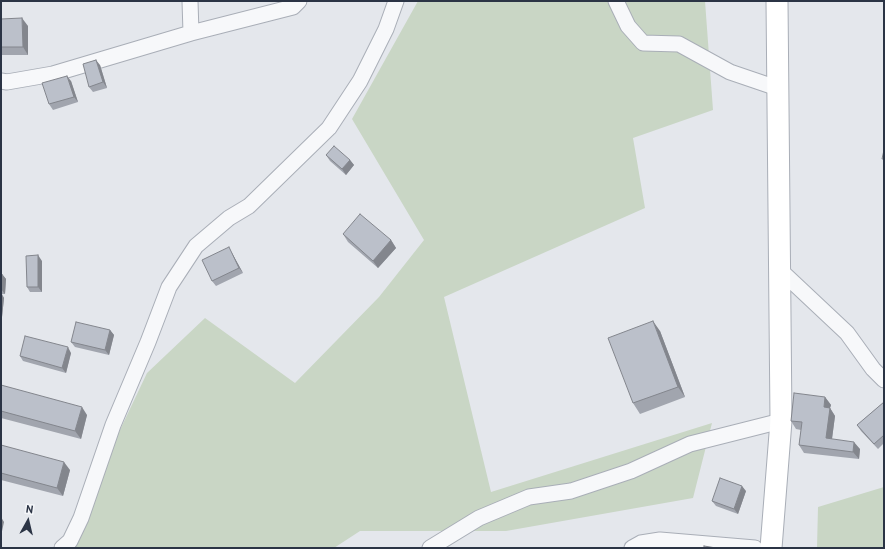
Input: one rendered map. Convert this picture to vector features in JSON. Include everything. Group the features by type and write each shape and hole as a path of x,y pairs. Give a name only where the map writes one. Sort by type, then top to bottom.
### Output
{"street":[{"path":"190,1 191,33"},
{"path":"1,81 7,82 53,74 191,33 292,7 299,1"},
{"path":"62,548 70,541 81,518 113,425 170,287 196,246 229,218 249,206 329,128 360,81 386,29 396,1"},
{"path":"616,1 628,26 644,43 679,44 730,72 777,88"},
{"path":"771,548 781,421 781,271 777,88 777,1"},
{"path":"781,271 846,333 873,370 884,380"},
{"path":"430,548 480,518 529,496 571,492 631,472 690,444 781,421"},
{"path":"632,548 641,543 660,540 755,548"}],"green space":[{"path":"418,1 705,1 713,110 633,138 645,208 444,297 491,492 712,423 693,498 506,531 360,531 334,548 64,548 147,373 205,318 295,383 379,297 424,240 352,119"},
{"path":"884,487 884,548 817,548 818,507"}],"building":[{"path":"22,18 23,47 1,47 1,19"},
{"path":"96,60 103,82 89,87 83,64"},
{"path":"67,76 74,97 49,104 42,83"},
{"path":"334,146 350,160 342,169 326,155"},
{"path":"360,214 391,240 373,261 343,234"},
{"path":"229,247 239,268 212,281 202,260"},
{"path":"38,255 38,287 27,287 26,256"},
{"path":"653,321 678,387 633,403 608,338"},
{"path":"76,322 110,330 105,350 71,342"},
{"path":"25,336 68,347 62,368 20,356"},
{"path":"1,385 82,407 75,431 1,411"},
{"path":"794,393 825,397 824,407 830,408 826,438 854,442 853,452 799,445 802,422 791,421"},
{"path":"884,402 884,435 874,444 857,425"},
{"path":"1,445 64,462 57,488 1,473"},
{"path":"720,478 742,486 734,509 712,501"},
{"path":"704,546 716,548 704,548"}]}
